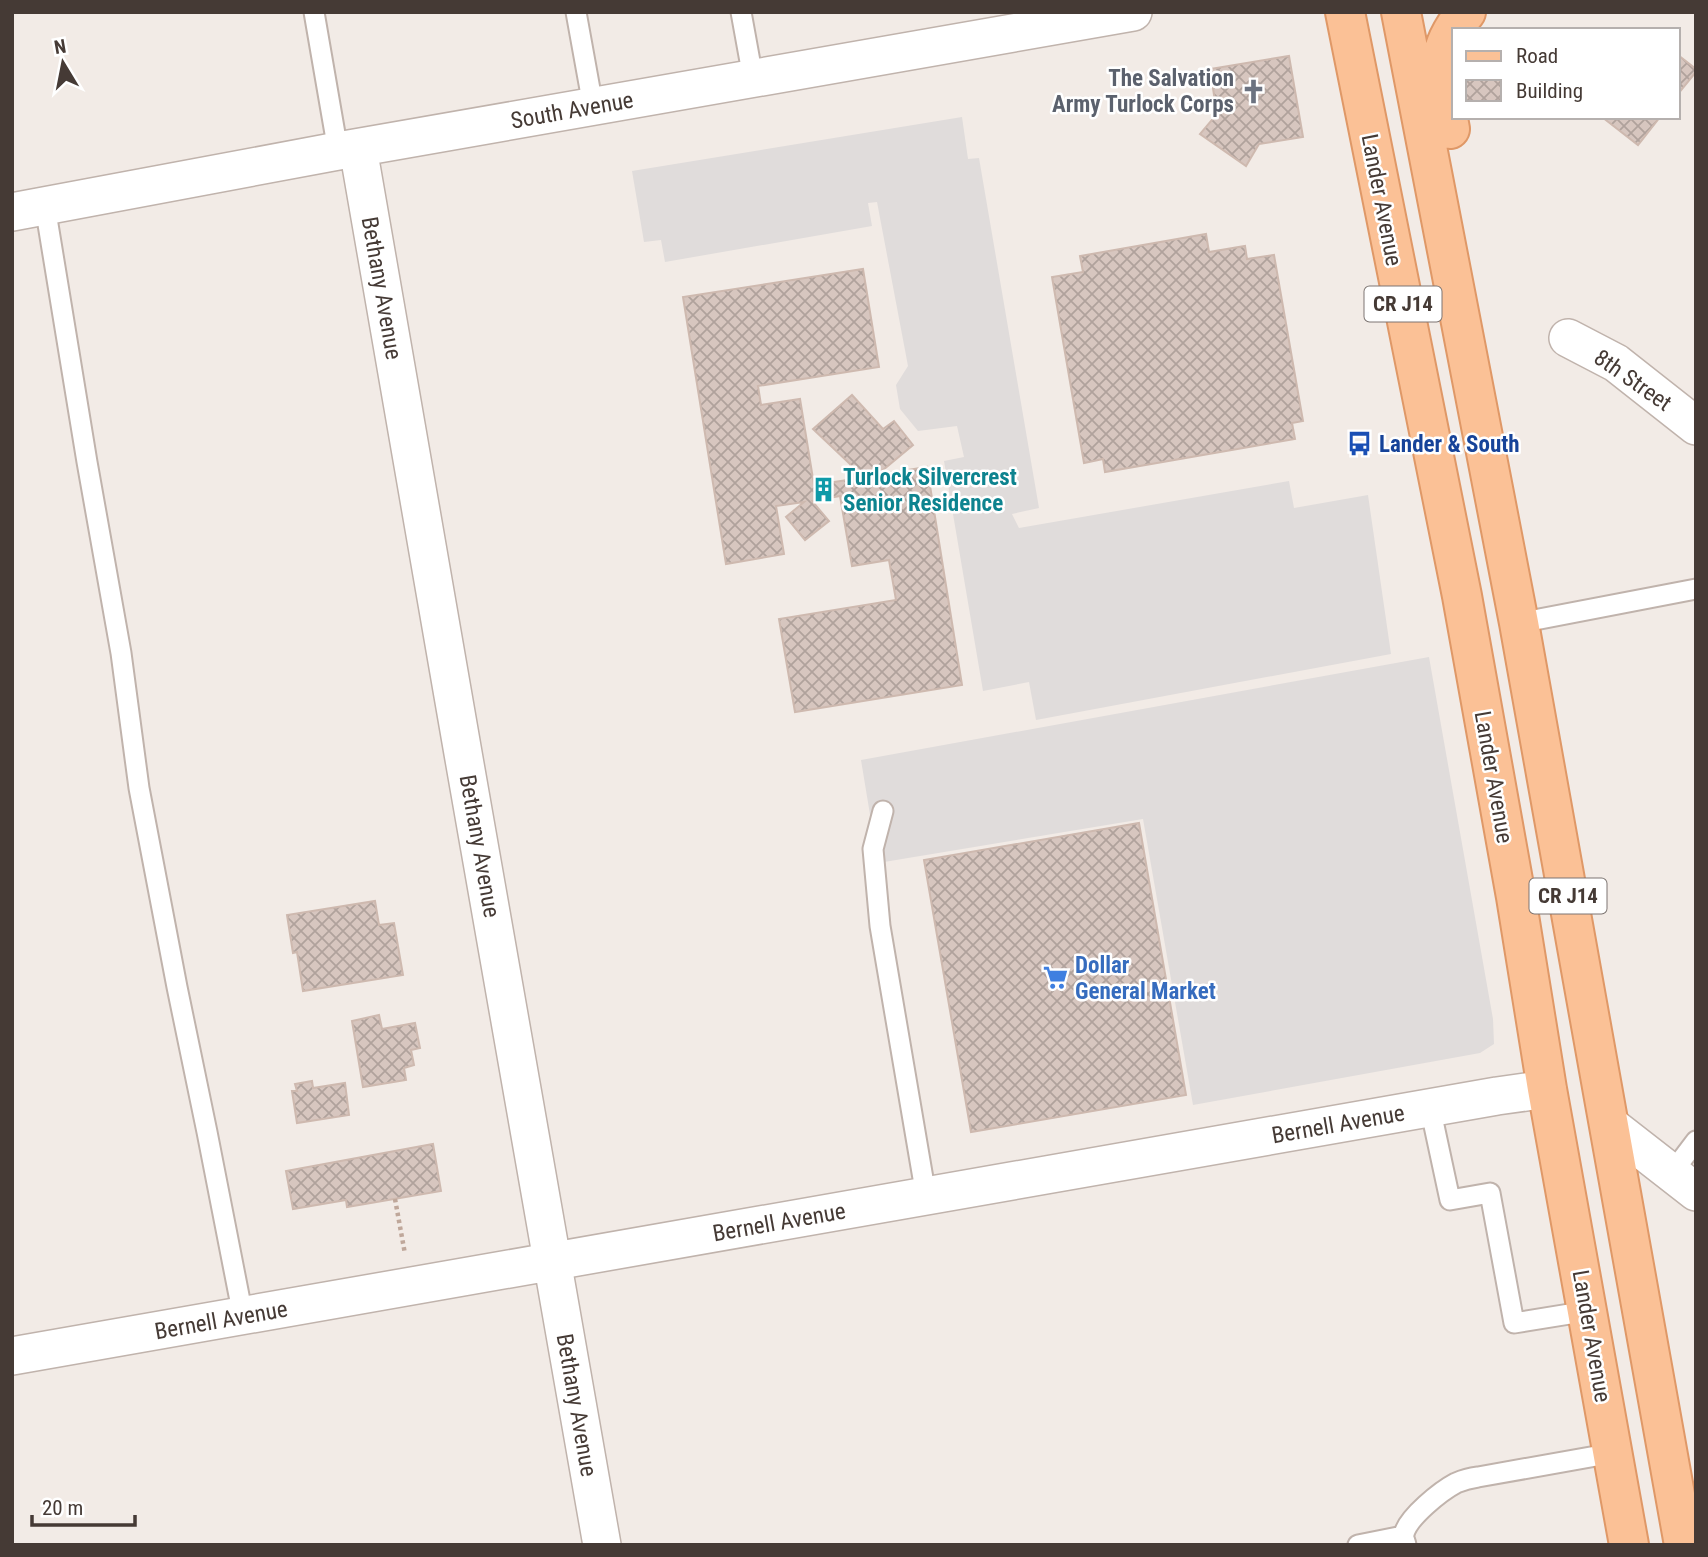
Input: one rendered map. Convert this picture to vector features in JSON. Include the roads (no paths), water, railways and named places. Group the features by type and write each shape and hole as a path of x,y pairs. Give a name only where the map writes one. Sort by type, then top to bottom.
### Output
{"main road":[{"name":"Lander Avenue","path":"1345,12 1462,596 1629,1545"},
{"name":"CR J14","path":"1401,12 1519,623 1684,1545"},
{"path":"1453,28 1466,12"},
{"path":"1446,249 1464,204 1441,78 1442,54 1452,30"}],"street":[{"name":"South Avenue","path":"29,209 348,149 1133,12"},
{"name":"Bethany Avenue","path":"348,149 486,881 602,1545"},
{"name":"8th Street","path":"1568,338 1616,363 1696,426"},
{"name":"Bernell Avenue","path":"12,1356 1547,1088"},
{"path":"1610,1125 1684,1183"}],"lane":[{"path":"314,12 348,149"},
{"path":"576,12 593,106"},
{"path":"741,12 753,78"},
{"path":"29,209 87,462 121,653 139,788 243,1316"},
{"path":"1519,623 1696,589"},
{"path":"883,811 873,849 880,926 926,1196"},
{"path":"1430,1107 1450,1200 1490,1194 1514,1323 1588,1311"},
{"path":"1684,1183 1696,1142"},
{"path":"1358,1545 1405,1540 1413,1518 1457,1483 1613,1454"}],"place":[{"name":"The Salvation Army Turlock Corps","path":"1254,91"},
{"name":"Lander & South","path":"1359,444"},
{"name":"Turlock Silvercrest Senior Residence","path":"823,490"},
{"name":"Dollar General Market","path":"1055,978"}]}
